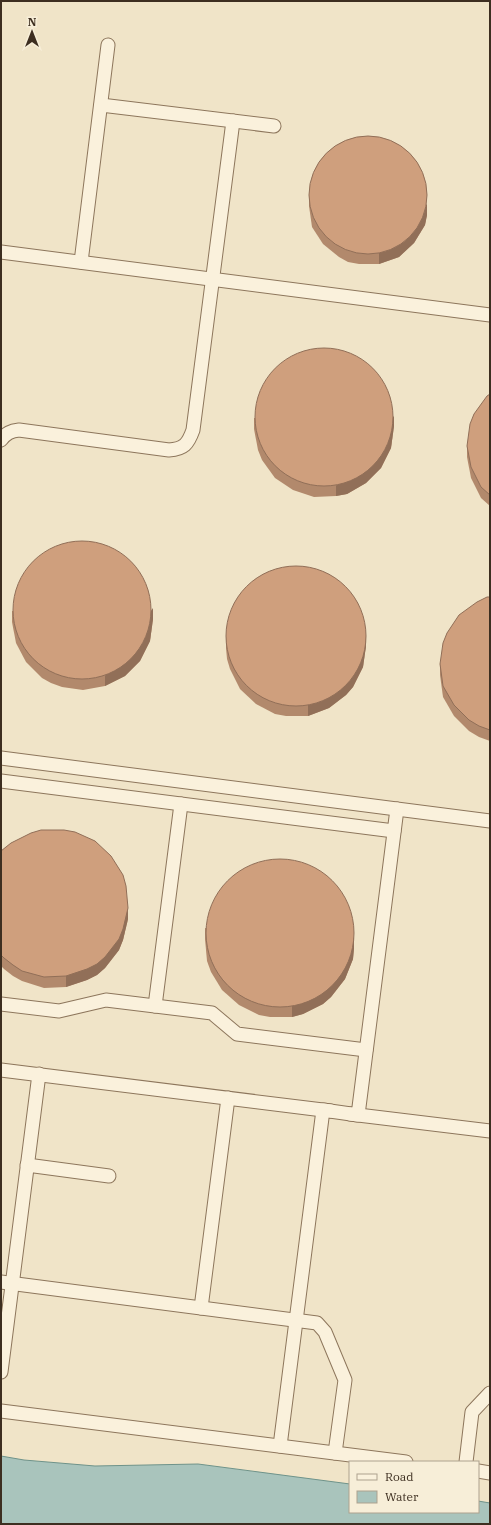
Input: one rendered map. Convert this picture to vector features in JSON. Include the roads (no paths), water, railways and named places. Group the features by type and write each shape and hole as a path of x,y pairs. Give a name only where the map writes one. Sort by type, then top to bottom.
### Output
{"lane":[{"path":"81,262 108,45"},
{"path":"101,104 274,126"},
{"path":"1,440 5,434 11,431 19,430 169,450 178,449 185,445 193,430 233,121"},
{"path":"1,252 490,315"},
{"path":"1,758 490,821"},
{"path":"1,781 394,831"},
{"path":"155,1006 181,804"},
{"path":"280,1446 323,1110 358,1115 397,809"},
{"path":"1,1004 59,1011 106,1000 212,1013 237,1034 366,1050"},
{"path":"1,1070 490,1132"},
{"path":"1,1372 7,1283 27,1166 39,1074"},
{"path":"201,1308 228,1098"},
{"path":"27,1166 109,1176"},
{"path":"7,1283 314,1322 323,1329 345,1380 335,1453"},
{"path":"466,1461 472,1412 490,1393"},
{"path":"1,1411 398,1461"},
{"path":"479,1471 490,1473"}],"water":[{"path":"1,1456 24,1460 95,1466 198,1464 349,1484 349,1513 479,1513 479,1501 490,1503 490,1524 1,1524"}]}
